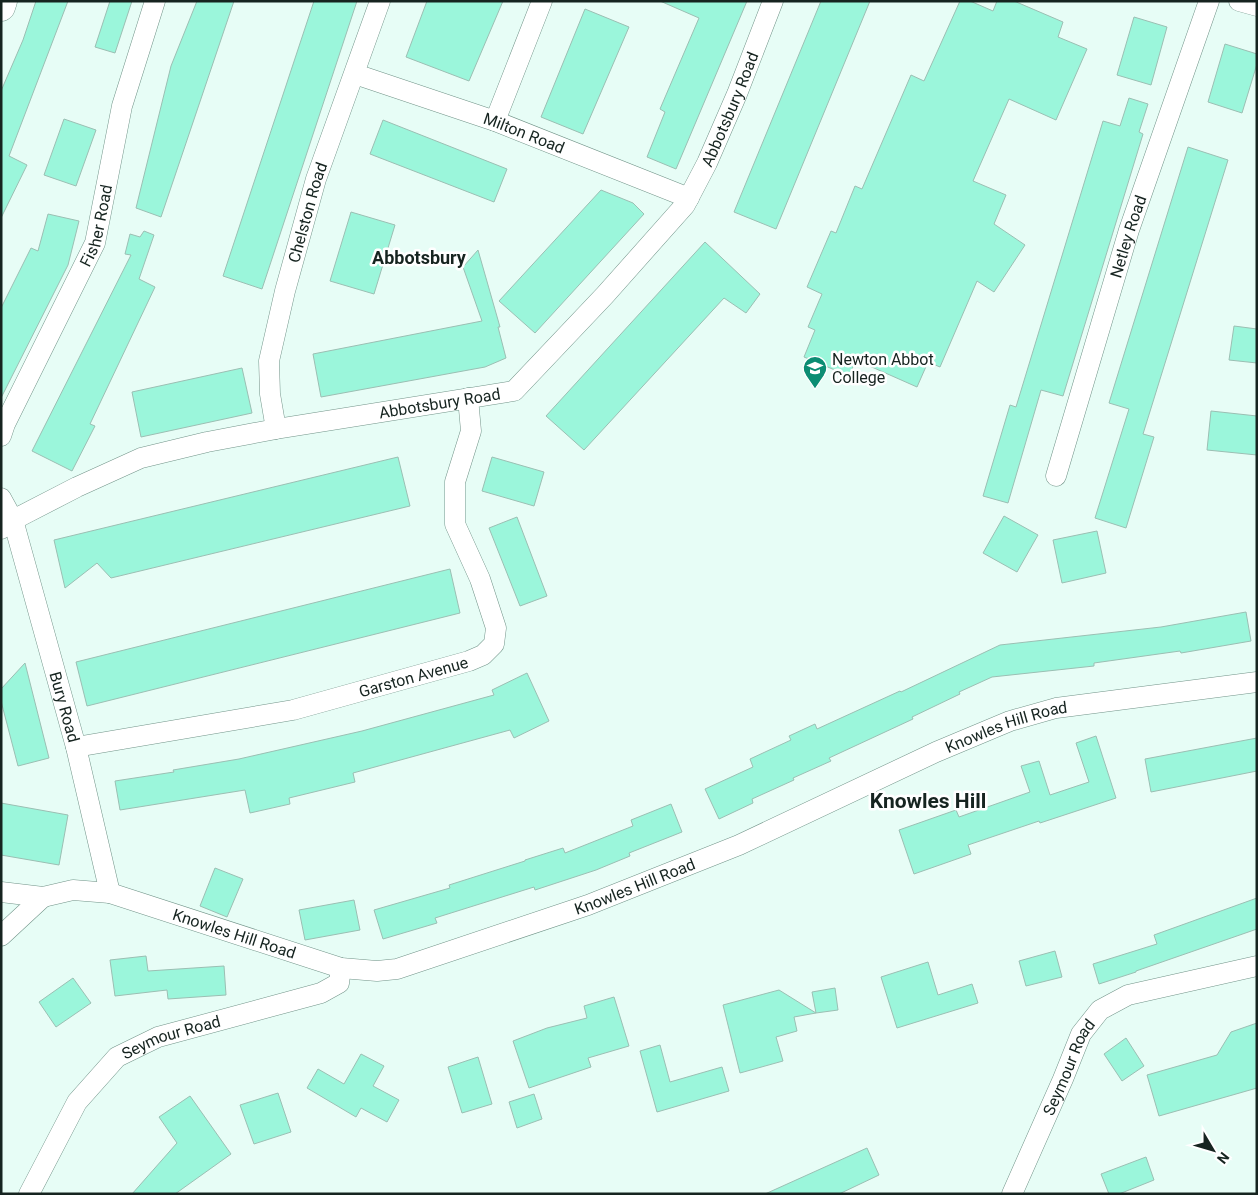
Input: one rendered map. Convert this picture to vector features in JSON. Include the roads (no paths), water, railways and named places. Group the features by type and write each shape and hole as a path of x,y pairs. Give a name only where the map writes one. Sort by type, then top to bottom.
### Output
{"main road":[{"path":"1,7 3,1"}],"street":[{"name":"Fisher Road","path":"1,436 5,424 95,243 122,106 155,1"},
{"name":"Chelston Road","path":"276,429 270,394 269,361 285,291 310,198 380,1"},
{"path":"495,121 542,1"},
{"name":"Abbotsbury Road","path":"7,525 77,487 141,458 207,442 276,429 514,391 605,295 685,205 707,163 729,112 772,1"},
{"name":"Netley Road","path":"1056,476 1129,230 1209,1"},
{"path":"1239,1 1257,6"},
{"name":"Milton Road","path":"355,74 495,121 689,198"},
{"name":"Garston Avenue","path":"76,746 293,710 469,661 483,654 494,644 496,628 480,579 454,524 455,482 471,431 468,398"},
{"path":"1,498 7,525"},
{"name":"Bury Road","path":"7,525 76,746 110,893"},
{"name":"Knowles Hill Road","path":"1,892 43,897 73,890 110,893 341,968 377,971 396,969 588,905 739,845 936,752 1010,721 1056,708 1257,682"},
{"path":"1,936 43,897"},
{"name":"Seymour Road","path":"1012,1194 1081,1034 1100,1010 1128,995 1257,966"},
{"name":"Seymour Road","path":"29,1194 77,1102 117,1057 158,1037 321,993 339,983 341,968"}],"place":[{"name":"Newton Abbot College","path":"815,389"}],"district":[{"name":"Abbotsbury","path":"419,257"},
{"name":"Knowles Hill","path":"928,801"}]}
